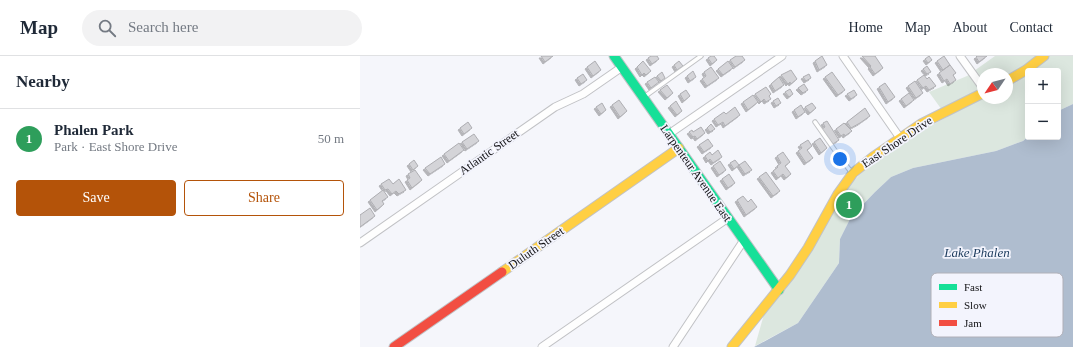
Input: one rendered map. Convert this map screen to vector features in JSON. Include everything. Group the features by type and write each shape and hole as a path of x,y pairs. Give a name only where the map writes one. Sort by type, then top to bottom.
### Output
{"street":[{"path":"669,134 782,56"},
{"path":"843,56 900,138"},
{"path":"960,56 977,80"},
{"path":"1013,78 1044,56"},
{"name":"Larpenteur Avenue East","path":"619,60 643,97 779,290"},
{"name":"Atlantic Street","path":"360,243 555,106 583,94 619,60"},
{"name":"East Shore Drive","path":"732,347 779,290 808,248 838,194 853,174 864,163 930,119 977,96"},
{"name":"Duluth Street","path":"394,347 679,148"},
{"path":"542,347 595,312 728,218"},
{"path":"673,347 744,240"}],"lane":[{"path":"643,97 701,56"},
{"path":"815,122 844,164 853,174"}],"shaded area":[{"path":"995,56 1073,56 1073,104 1061,110 1061,68 1025,68 1025,139 996,151 913,168 891,177 851,217 840,239 839,263 798,323 755,346 772,286 811,252 842,193 881,153 947,117 929,92 967,76 977,69 977,104 1013,104 1013,68 978,68"}],"water":[{"name":"Lake Phalen","path":"1073,104 1073,347 754,347 798,323 839,263 840,239 851,217 891,177 913,168 996,151 1025,139 1061,140 1061,110"}],"building":[{"path":"541,56 553,56 545,62"},
{"path":"651,56 657,56 659,59 652,64 648,58"},
{"path":"714,56 717,60 712,64 708,58"},
{"path":"736,56 742,56 745,60 735,67 730,60"},
{"path":"822,56 827,65 819,70 815,61"},
{"path":"862,56 875,56 883,68 875,74 870,67 871,66"},
{"path":"929,56 932,60 928,63 925,59"},
{"path":"944,56 950,65 943,70 937,61"},
{"path":"987,56 979,62 976,57"},
{"path":"595,61 601,70 593,76 587,67"},
{"path":"643,61 651,71 646,75 644,73 642,75 637,67"},
{"path":"679,61 683,66 677,70 674,65"},
{"path":"728,61 733,68 723,75 718,69"},
{"path":"950,65 956,73 953,75 956,80 950,84 947,79 944,81 939,73"},
{"path":"927,66 931,72 927,74 923,69"},
{"path":"711,67 719,78 707,86 702,79 706,76 704,72"},
{"path":"791,70 797,79 791,84 790,82 788,84 781,75"},
{"path":"693,71 696,77 690,81 687,76"},
{"path":"662,72 665,78 661,81 657,76"},
{"path":"832,72 845,90 838,95 825,77"},
{"path":"583,74 587,80 581,84 577,78"},
{"path":"809,74 811,78 806,81 803,77"},
{"path":"924,75 927,79 929,77 936,86 929,90 926,86 923,88 917,80"},
{"path":"655,77 659,82 651,88 647,82"},
{"path":"779,77 784,85 775,91 771,84"},
{"path":"915,81 923,93 916,98 908,86"},
{"path":"885,83 895,97 888,102 879,87"},
{"path":"804,84 808,90 803,93 798,88"},
{"path":"667,85 673,93 667,98 660,90"},
{"path":"766,87 771,94 769,96 771,99 766,102 764,99 761,102 755,94"},
{"path":"790,89 793,94 789,97 785,92"},
{"path":"686,90 690,96 684,101 680,94"},
{"path":"854,90 857,95 851,99 847,94"},
{"path":"909,93 914,100 906,106 901,99"},
{"path":"753,95 758,102 748,110 743,102"},
{"path":"778,98 781,103 776,106 773,101"},
{"path":"619,100 627,111 620,117 612,105"},
{"path":"676,101 682,111 677,115 670,106"},
{"path":"602,103 606,110 601,114 596,107"},
{"path":"812,103 816,108 810,113 805,107"},
{"path":"801,105 805,112 798,117 794,110"},
{"path":"735,107 740,115 725,126 723,122 718,125 714,119 724,112 726,114"},
{"path":"865,108 870,116 851,128 847,122"},
{"path":"827,121 839,140 833,144 822,129 825,127 823,123"},
{"path":"468,122 472,128 464,134 460,128"},
{"path":"844,123 852,131 845,136 844,134 841,136 836,129"},
{"path":"711,124 715,129 710,132 707,128"},
{"path":"701,127 705,133 697,139 689,132 692,130 693,132"},
{"path":"474,134 479,141 467,149 462,142"},
{"path":"820,138 827,148 821,153 814,142"},
{"path":"708,139 713,146 704,152 699,145"},
{"path":"808,140 812,146 807,150 813,158 806,163 798,151 802,148 800,145"},
{"path":"459,143 464,150 449,161 444,154"},
{"path":"718,150 722,157 713,163 710,159 708,161 705,156 710,152 712,155"},
{"path":"783,152 790,162 785,166 791,174 786,178 783,174 778,178 773,171 781,163 777,156"},
{"path":"441,157 445,164 430,174 425,168"},
{"path":"414,160 418,166 413,170 409,164"},
{"path":"735,160 739,165 734,169 730,163"},
{"path":"720,161 726,170 719,175 713,166"},
{"path":"745,161 752,170 745,174 739,165"},
{"path":"415,170 422,180 412,188 407,180 410,178 408,174"},
{"path":"766,172 780,191 773,196 759,177"},
{"path":"729,174 735,183 728,188 722,179"},
{"path":"389,179 393,184 399,179 406,190 399,194 396,191 392,194 388,189 385,190 381,184"},
{"path":"383,190 388,197 382,201 384,204 377,210 370,200"},
{"path":"743,196 748,202 751,199 757,207 746,215 737,200"},
{"path":"370,208 375,216 360,227 360,215"}],"traffic: fast":[{"path":"614,56 779,290"}],"traffic: slow":[{"path":"1013,78 1026,70 1044,56"},
{"path":"732,347 790,275 808,248 838,194 853,173 873,157 921,124 977,96"},
{"path":"502,272 679,148"}],"traffic: jam":[{"path":"394,347 502,272"}],"place":[{"name":"Phalen Park","path":"849,205"}]}
